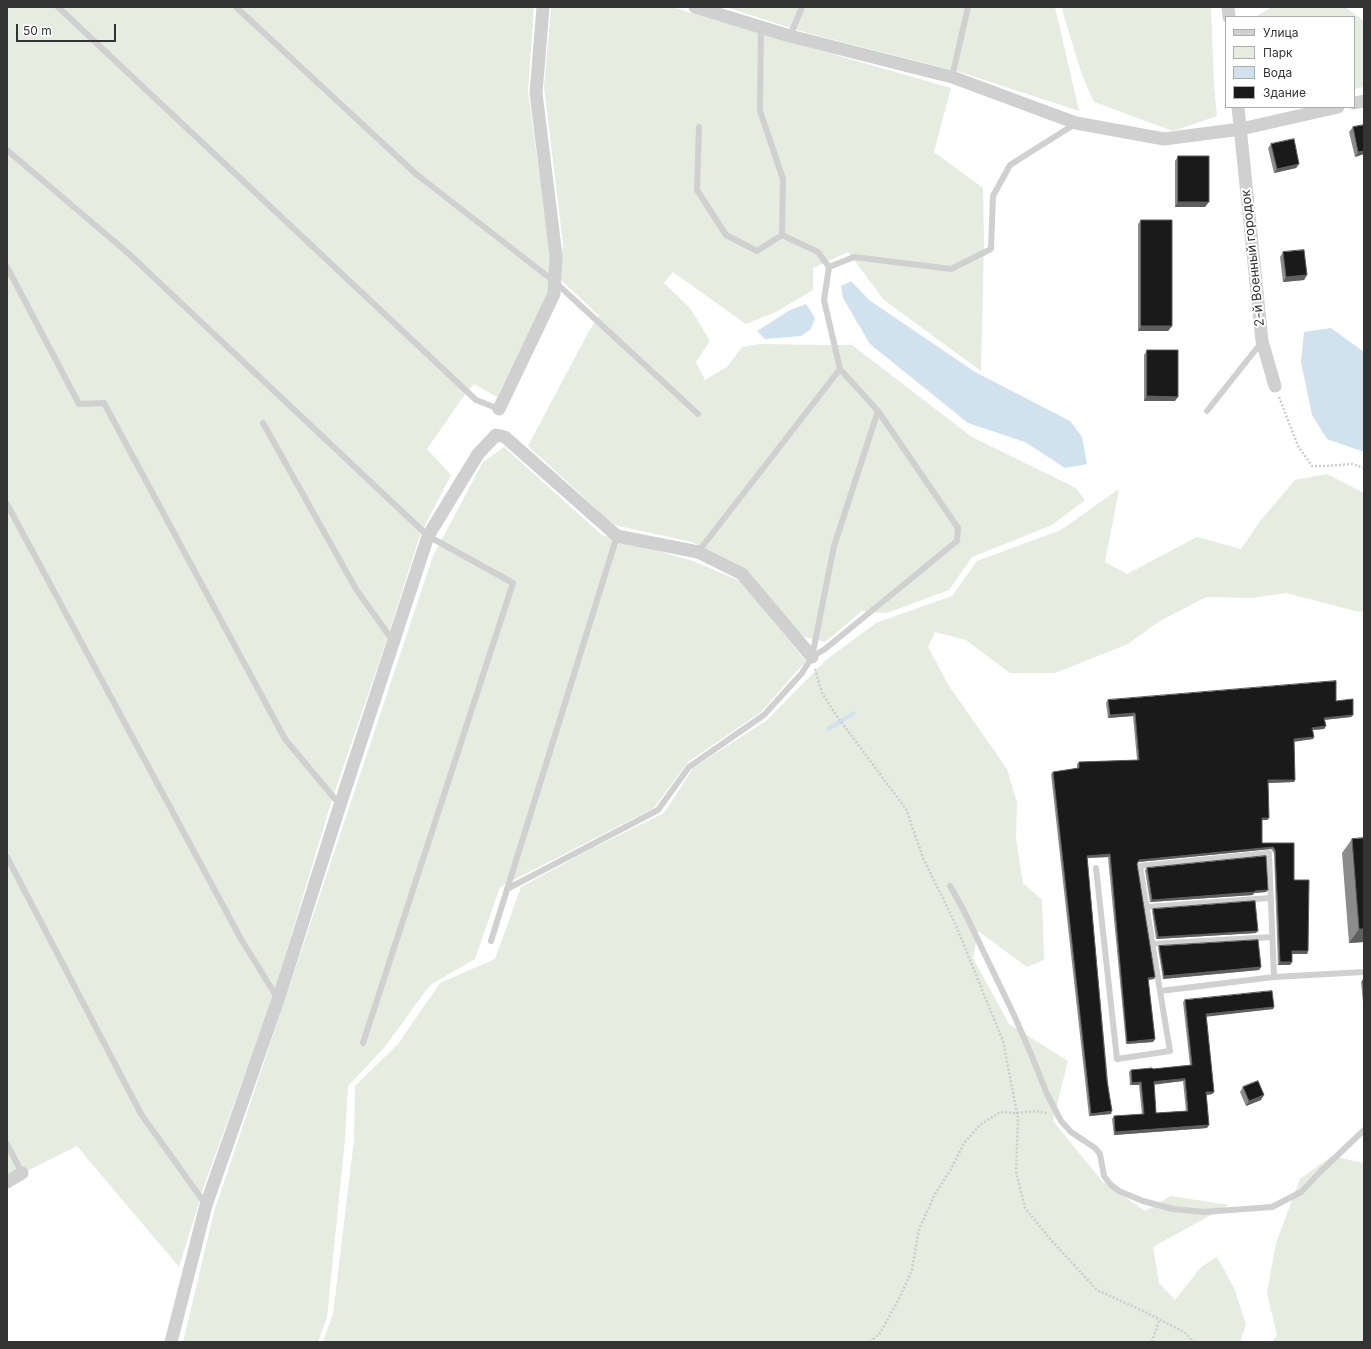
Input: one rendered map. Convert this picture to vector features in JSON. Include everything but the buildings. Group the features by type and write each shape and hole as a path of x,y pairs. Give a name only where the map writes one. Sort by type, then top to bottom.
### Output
{"street":[{"path":"499,409 554,294 556,256 536,93 543,7"},
{"path":"695,7 790,36 952,77 1076,123 1164,139 1241,129 1334,108"},
{"name":"2-й Военный городок","path":"1238,108 1262,342 1275,386"},
{"path":"171,1342 206,1205 278,1000 428,536 478,454 496,435 505,436 617,536 698,552 742,574 812,657"},
{"path":"7,1182 22,1174"}],"lane":[{"path":"58,7 476,400 499,409"},
{"path":"236,7 416,174 555,282 698,414"},
{"path":"790,36 802,7"},
{"path":"952,77 968,7"},
{"path":"761,27 760,111 783,179 782,235"},
{"path":"829,267 854,256 951,269 991,249 993,196 1010,165 1076,123"},
{"path":"699,127 697,190 726,235 757,251 782,235"},
{"path":"7,150 129,254 428,536 513,583 363,1042"},
{"path":"782,235 818,252 829,267 824,300 840,369 878,411 958,528 957,541 825,649 812,657"},
{"path":"7,267 79,404 104,403 285,739 340,805"},
{"path":"1207,411 1262,342"},
{"path":"698,552 840,369"},
{"path":"507,889 658,810 688,768 764,715 802,673 812,657 834,546 878,411"},
{"path":"263,423 356,589 394,642"},
{"path":"7,504 240,939 278,1000"},
{"path":"491,941 617,536"},
{"path":"1096,868 1117,1059 1170,1051 1140,866 1269,853 1274,977"},
{"path":"7,857 141,1114 206,1205"},
{"path":"950,886 963,909 1014,1015 1047,1094 1061,1121 1071,1132 1095,1148 1100,1154 1104,1176 1111,1185 1119,1191 1143,1201 1173,1209 1204,1212 1272,1207 1301,1192 1364,1130"},
{"path":"1147,907 1270,898"},
{"path":"1152,944 1272,937"},
{"path":"1160,991 1274,977 1364,972"},
{"path":"7,1144 22,1174"}],"path":[{"path":"1275,386 1298,446 1312,466 1352,464 1364,468"},
{"path":"812,657 822,692 836,715 906,809 923,858 954,921 1003,1041 1018,1118 1016,1172 1025,1208 1050,1240 1097,1290 1184,1332 1194,1342"},
{"path":"870,1342 880,1333 898,1301 912,1270 919,1229 935,1194 951,1169 964,1143 980,1125 1000,1112 1016,1113 1035,1111 1050,1113 1061,1121"},
{"path":"1152,1342 1159,1320"}],"green space":[{"path":"7,7 534,7 528,91 550,255 548,293 497,397 474,384 427,449 451,475 420,535 385,645 330,806 270,1006 206,1180 179,1267 77,1146 7,1181"},
{"path":"551,7 672,7 951,88 934,152 983,188 984,243 981,371 884,300 848,252 813,268 813,290 778,311 746,324 673,272 664,283 690,308 710,341 696,362 705,380 727,367 742,347 760,344 852,345 972,437 1076,488 1085,500 1052,525 972,557 949,590 887,613 862,611 825,642 804,637 746,572 692,542 614,525 528,446 589,331 599,316 560,279 563,244 544,87"},
{"path":"726,7 1055,7 1079,111 960,72 800,31"},
{"path":"1062,7 1211,7 1214,87 1217,116 1173,131 1094,102 1082,75"},
{"path":"1272,7 1345,7 1364,21 1364,87 1355,89 1355,16 1257,16"},
{"path":"504,447 602,535 693,561 740,581 806,661 761,712 688,762 654,808 500,887 475,959 430,985 384,1048 348,1086 345,1139 327,1317 318,1342 183,1342 214,1212 433,556 483,462"},
{"path":"1327,474 1364,493 1364,611 1359,612 1286,593 1252,598 1206,597 1158,622 1128,644 1055,673 1010,673 966,640 935,632 928,647 949,686 1007,769 1017,803 1016,838 1023,883 1042,900 1044,960 1027,967 978,931 973,958 1009,1024 1068,1061 1053,1121 1102,1181 1145,1211 1171,1196 1229,1205 1153,1247 1159,1283 1175,1300 1201,1267 1217,1257 1235,1290 1246,1325 1240,1342 323,1342 333,1314 354,1140 355,1086 398,1044 440,983 495,959 521,887 593,848 664,813 693,768 767,720 826,660 876,623 952,596 977,561 1061,530 1119,489 1105,562 1127,574 1197,537 1241,549 1261,520 1295,480"},
{"path":"1332,1156 1364,1163 1364,1342 1272,1342 1277,1335 1267,1293 1276,1243 1300,1179"}],"water":[{"path":"851,281 869,300 975,372 1070,421 1082,437 1087,464 1065,468 1025,442 968,423 870,344 843,298 841,286"},
{"path":"806,304 815,318 811,329 801,336 765,339 757,331 790,310"},
{"path":"1331,328 1364,352 1364,452 1327,439 1312,415 1301,362 1304,332"}],"waterway":[{"path":"828,729 854,713"}]}
